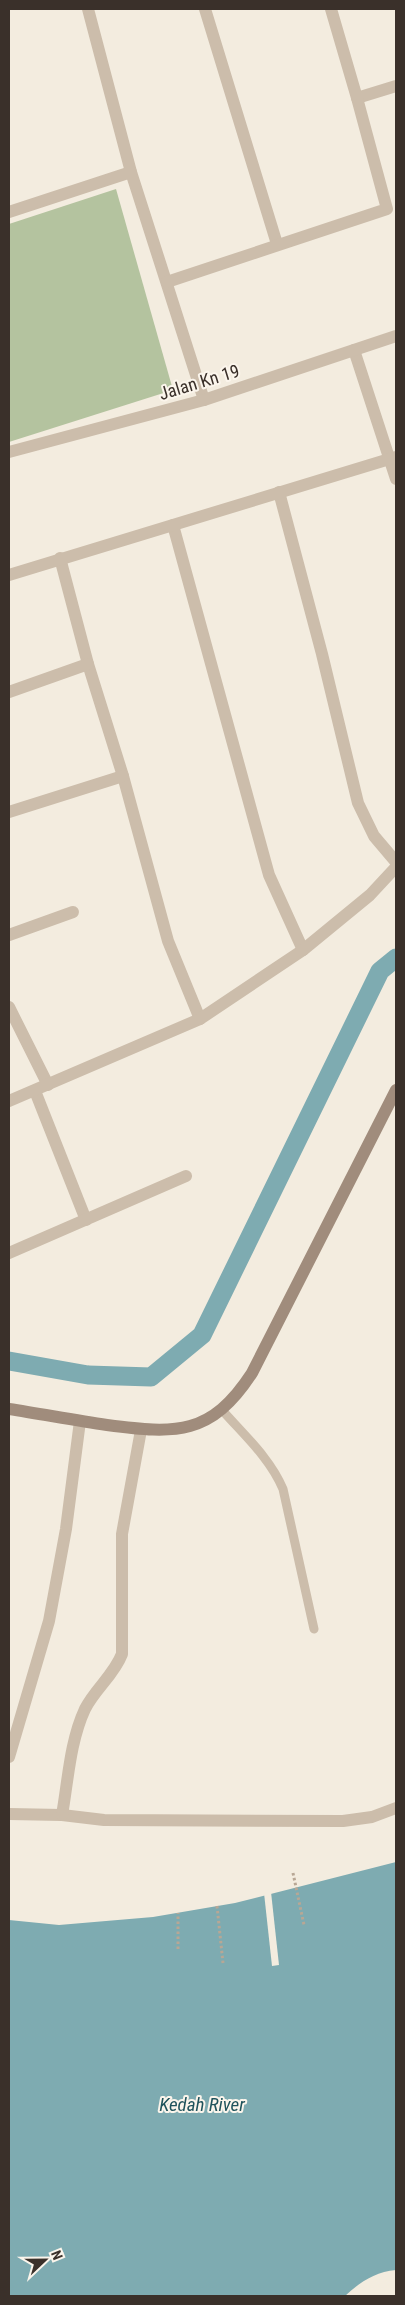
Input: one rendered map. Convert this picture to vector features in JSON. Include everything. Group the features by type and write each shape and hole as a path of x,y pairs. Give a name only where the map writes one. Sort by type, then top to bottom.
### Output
{"main road":[{"path":"9,1409 141,1430 168,1430 195,1425 222,1410 237,1395 252,1373 396,1090"}],"street":[{"path":"88,9 131,172 204,400"},
{"path":"206,9 277,244"},
{"path":"167,282 277,244 391,208 330,9"},
{"path":"357,98 396,86"},
{"path":"9,212 131,172"},
{"name":"Jalan Kn 19","path":"9,452 204,400 396,336"},
{"path":"354,350 394,458 396,479"},
{"path":"9,575 394,458"},
{"path":"279,492 322,654 358,803 374,836 396,862"},
{"path":"173,525 268,876 304,950"},
{"path":"60,558 88,664 123,776 168,941 200,1019"},
{"path":"9,692 88,664"},
{"path":"9,812 123,776"},
{"path":"9,1101 200,1019 304,950 370,895 396,867"},
{"path":"9,935 74,912"},
{"path":"9,1007 48,1085"},
{"path":"35,1091 86,1220"},
{"path":"9,1253 186,1176"},
{"path":"9,1757 49,1621 66,1528 80,1421"},
{"path":"62,1815 76,1736 86,1709 115,1669 122,1654 122,1534 141,1430"},
{"path":"9,1814 62,1815 104,1820 343,1821 372,1817 396,1808"}],"lane":[{"path":"222,1410 268,1462 279,1478 314,1630"}],"path":[{"path":"293,1872 304,1926"},
{"path":"217,1906 223,1963"},
{"path":"178,1913 178,1949"}],"green space":[{"path":"116,189 173,390 9,442 9,224"}],"water":[{"name":"Kedah River","path":"396,1862 396,2270 368,2278 345,2296 9,2296 9,1920 59,1925 153,1917 235,1903"}],"pier":[{"path":"271,1892 279,1965 272,1966 264,1893"}],"waterway":[{"path":"9,1361 88,1375 151,1377 202,1335 380,971 396,958"}]}
